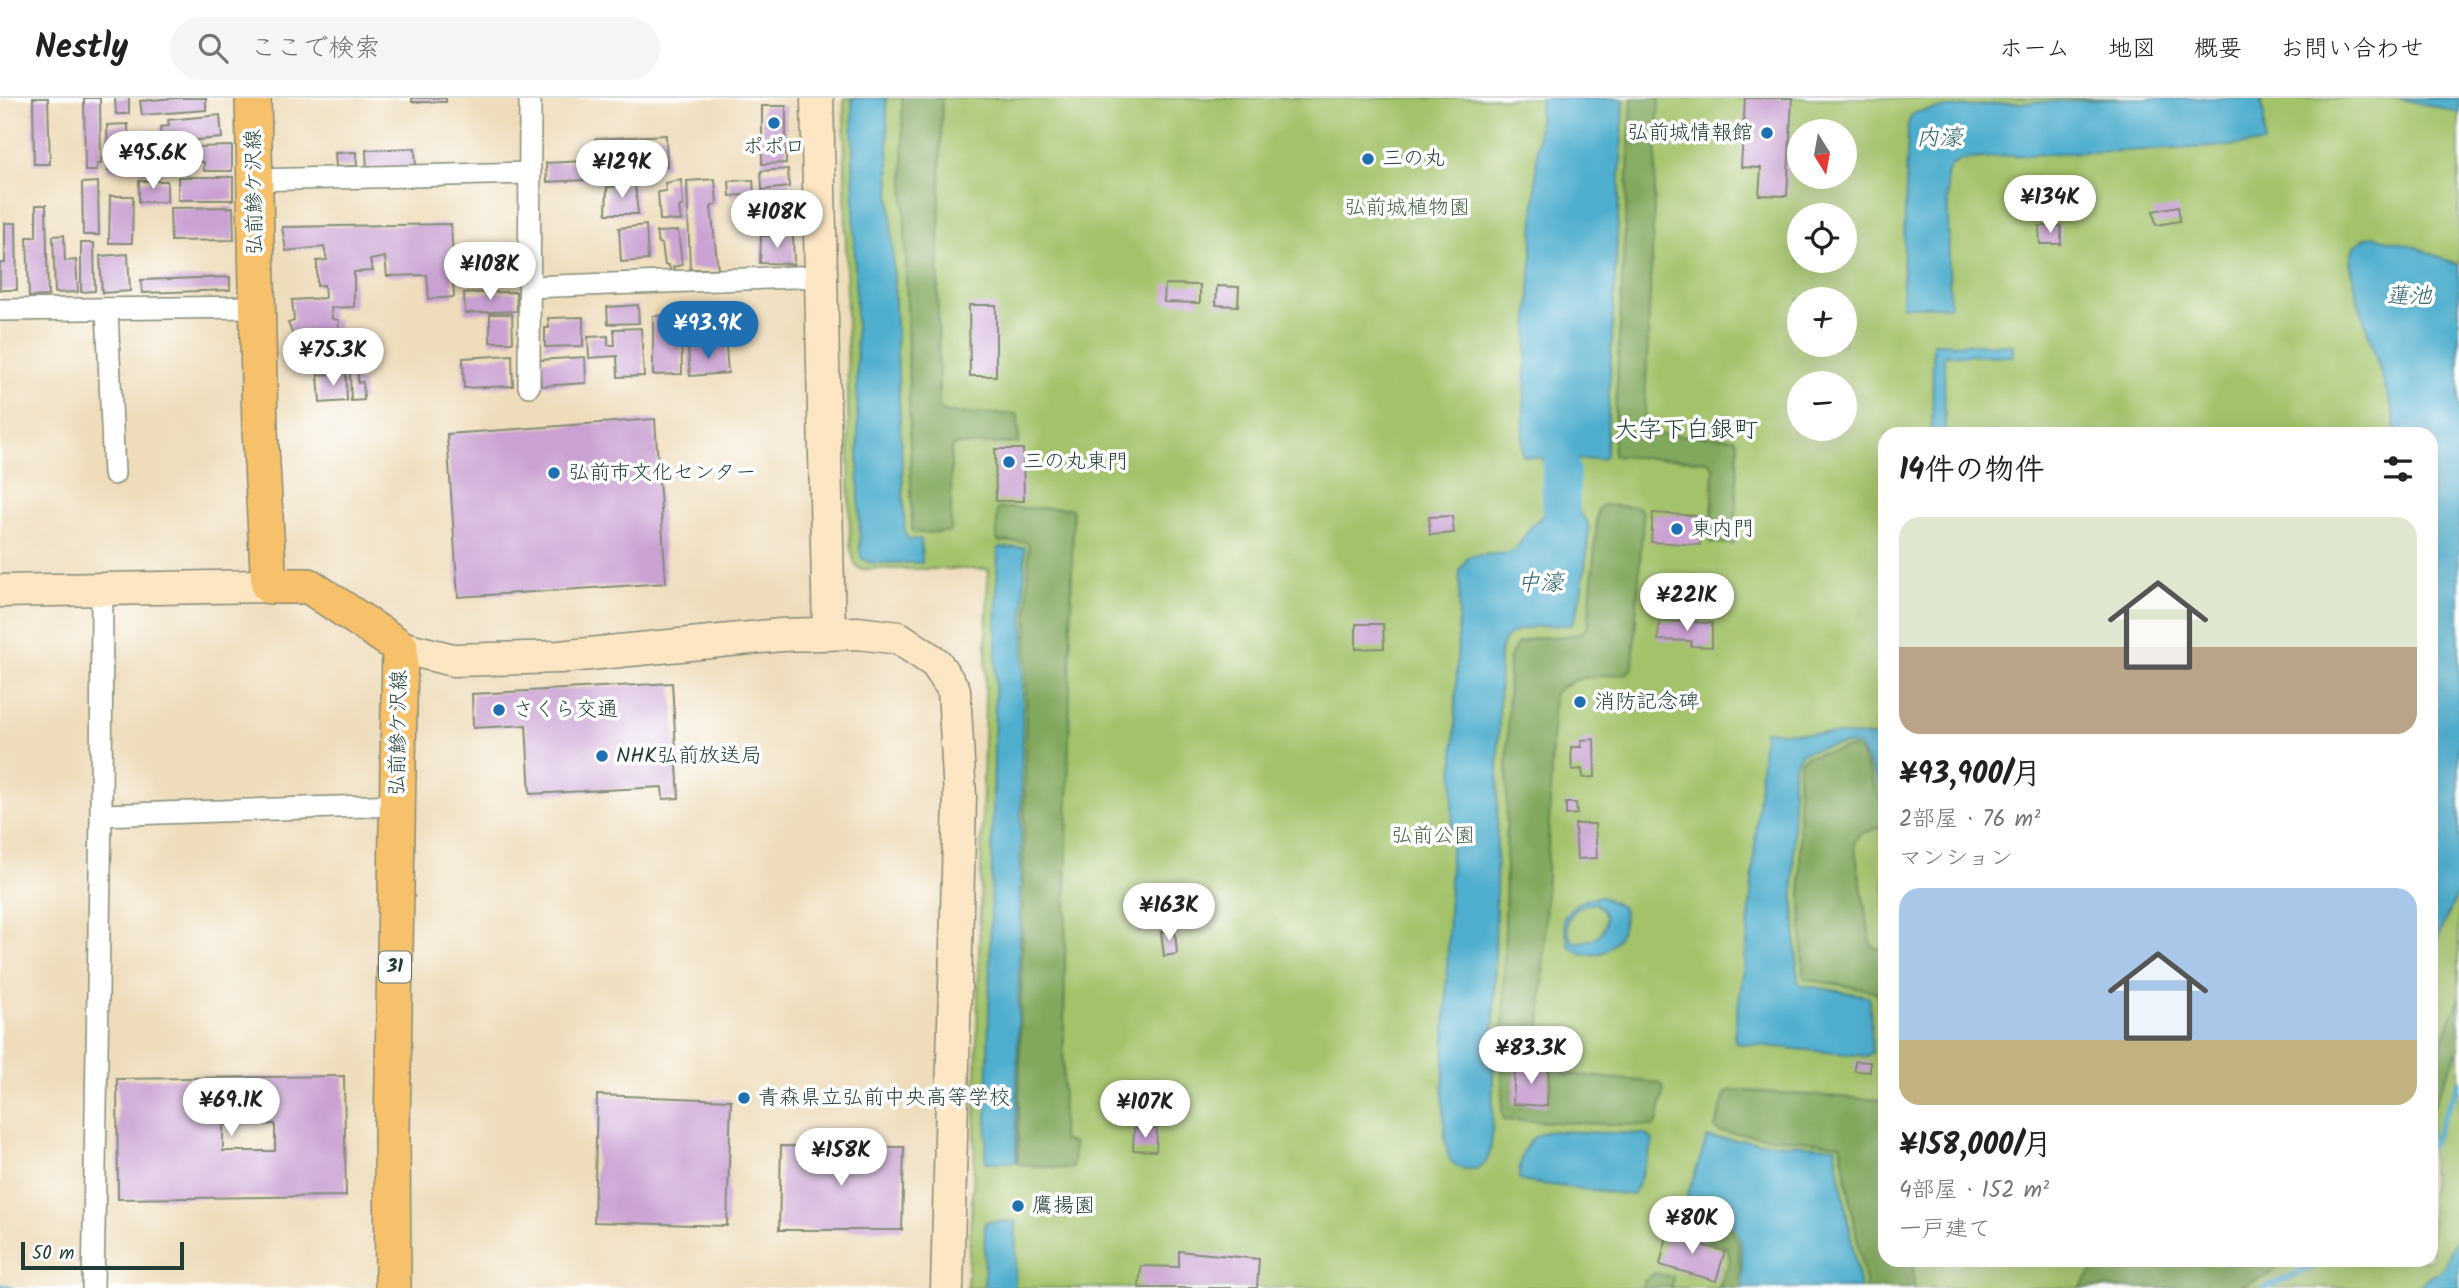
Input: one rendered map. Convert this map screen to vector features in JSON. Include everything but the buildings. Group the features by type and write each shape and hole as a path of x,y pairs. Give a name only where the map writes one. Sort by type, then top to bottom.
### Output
{"main road":[{"name":"弘前鰺ケ沢線","path":"253,98 262,483 269,586 309,586 400,647 392,1133 393,1288"}],"street":[{"path":"529,386 530,98"},
{"path":"817,98 830,632"},
{"path":"254,180 530,173"},
{"path":"530,287 822,276"},
{"path":"0,310 257,307"},
{"path":"107,309 114,474"},
{"path":"0,591 269,586"},
{"path":"93,1288 102,589"},
{"path":"400,647 453,660 559,657 830,632 899,638 936,663 954,690 960,797 947,1288"},
{"path":"101,815 398,805"}],"green space":[{"name":"弘前公園","path":"844,98 2459,98 2459,1288 967,1288 974,1167 988,569 860,569 855,564 850,545"},
{"path":"902,98 942,98 939,407 946,413 1017,414 1018,417 1019,443 954,445 951,449 951,529 948,532 912,531"},
{"path":"1632,98 1659,98 1644,427 1653,434 1735,438 1738,443 1733,544 1711,543 1714,468 1708,461 1613,454"},
{"path":"1603,505 1638,507 1643,513 1633,667 1627,673 1578,679 1561,687 1554,694 1540,1050 1555,1057 1566,1074 1660,1083 1664,1090 1657,1123 1653,1126 1505,1120 1502,1114 1509,658 1518,643 1534,638 1571,636 1588,626 1598,509"},
{"path":"1071,508 1073,513 1062,1140 1074,1144 1071,1169 1018,1164 1029,546 1026,542 999,542 997,510"},
{"path":"1854,748 1860,752 1878,794 1878,828 1860,834 1854,843 1871,944 1878,949 1878,995 1874,991 1806,979 1803,975 1798,771 1801,760 1806,756"},
{"path":"2459,998 2459,1049 2438,1096 2438,1051"},
{"path":"1732,1090 1878,1100 1878,1267 1913,1267 1914,1288 1866,1288 1840,1144 1719,1132 1715,1128 1726,1092"},
{"path":"1684,1214 1718,1219 1728,1225 1738,1243 1740,1288 1719,1288 1730,1260 1727,1247 1676,1229 1672,1223 1675,1217"},
{"path":"2096,1267 2276,1267 2271,1274 2237,1288 2080,1288"},
{"path":"1654,1273 1673,1277 1672,1288 1642,1288 1643,1282"}],"water":[{"path":"852,98 886,98 905,534 909,540 921,539 922,563 871,563 862,559 860,552"},
{"path":"1540,98 1624,98 1606,456 1602,459 1568,460 1567,470 1549,470 1542,458 1524,456 1522,453"},
{"name":"内濠","path":"2137,98 2260,98 2264,114 2264,143 1962,160 1952,165 1947,174 1950,306 1902,306 1908,124 1911,116 1917,112 1935,109 1995,104"},
{"path":"2398,98 2459,98 2459,113"},
{"name":"蓮池","path":"2373,236 2413,246 2459,265 2459,890 2438,936 2438,427 2395,427 2394,415 2358,300 2350,261 2354,246"},
{"path":"1933,343 2013,345 2013,356 1944,355 1945,427 1932,427"},
{"name":"中濠","path":"1548,510 1575,510 1588,524 1584,577 1578,608 1571,625 1519,630 1506,638 1500,651 1492,1139 1485,1163 1474,1169 1464,1168 1459,1167 1449,1157 1443,1100 1460,570 1469,556 1515,550 1530,528"},
{"path":"1025,547 1016,1162 986,1162 998,548"},
{"path":"1764,731 1878,737 1878,783 1859,746 1845,744 1801,753 1794,767 1793,778 1798,982 1802,985 1868,996 1872,1053 1866,1056 1736,1043 1734,1035 1747,946"},
{"path":"1601,896 1623,908 1620,934 1610,948 1602,952 1578,952 1569,946 1563,920 1574,906","holes":["1595,903 1605,920 1600,934 1591,939 1573,942 1567,927 1570,915 1587,904"]},
{"path":"1549,1131 1646,1134 1653,1143 1633,1194 1525,1182 1519,1178 1525,1148 1534,1137"},
{"path":"1707,1138 1835,1147 1860,1288 1743,1288 1742,1253 1737,1230 1720,1217 1683,1209"},
{"path":"1016,1221 1015,1288 984,1288 985,1222"},
{"path":"2459,1232 2459,1288 2416,1288 2444,1267"}],"waterway":[{"path":"1561,470 1561,507"},
{"path":"2438,1130 2459,1083"},
{"path":"2265,1288 2312,1267"},
{"path":"0,1286 9,1288"}],"place":[{"name":"ポポロ","path":"774,123"},
{"name":"弘前城情報館","path":"1767,133"},
{"name":"三の丸","path":"1368,159"},
{"name":"三の丸東門","path":"1009,462"},
{"name":"弘前市文化センター","path":"554,473"},
{"name":"東内門","path":"1677,529"},
{"name":"消防記念碑","path":"1580,702"},
{"name":"さくら交通","path":"499,710"},
{"name":"NHK弘前放送局","path":"602,756"},
{"name":"青森県立弘前中央高等学校","path":"744,1098"},
{"name":"鷹揚園","path":"1018,1206"}],"district":[{"name":"大字下白銀町","path":"1686,430"}],"park label":[{"name":"弘前城植物園","path":"1407,208"}]}
